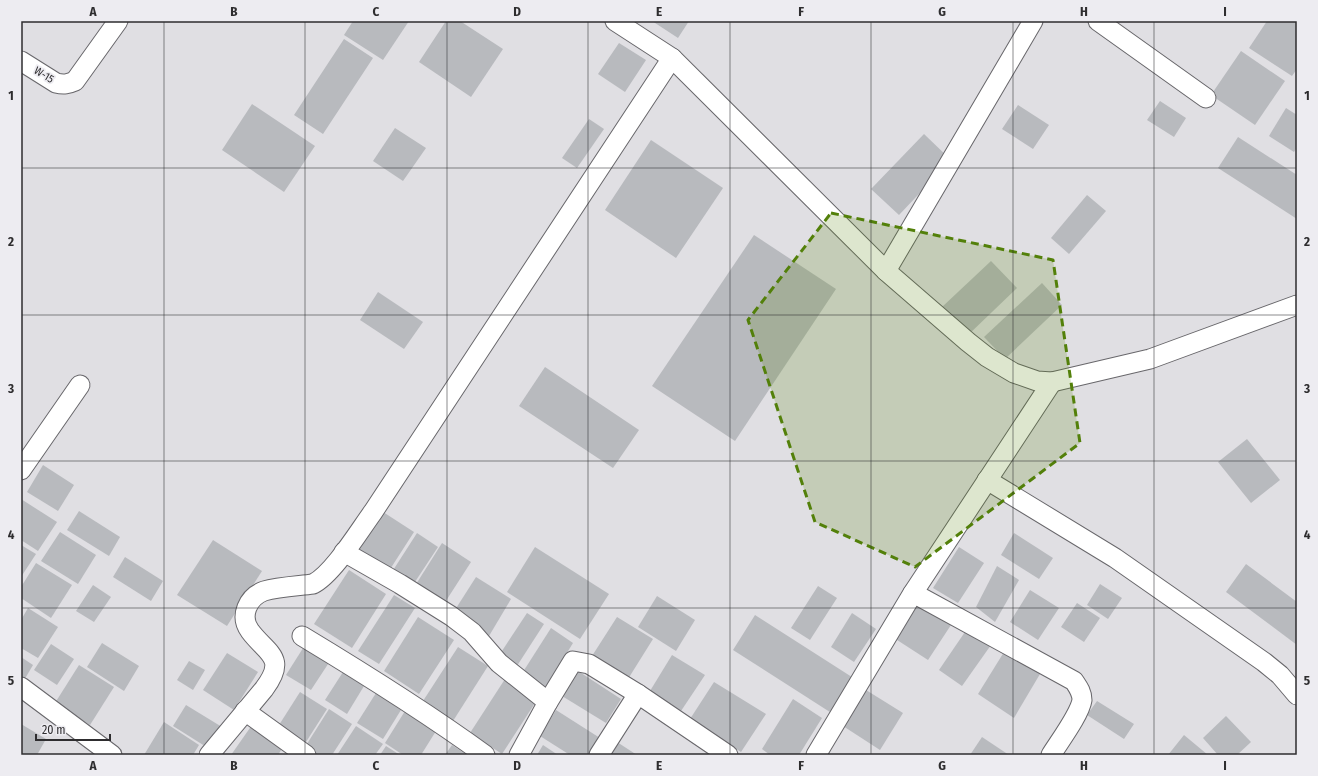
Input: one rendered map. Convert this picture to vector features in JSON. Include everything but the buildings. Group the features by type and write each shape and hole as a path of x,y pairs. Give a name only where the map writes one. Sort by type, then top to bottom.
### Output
{"street":[{"name":"W-15","path":"21,61 56,83 69,84 75,81 118,21"},
{"path":"615,21 672,58 886,271 987,357 1014,374 1037,381 1052,382 1150,359 1297,305"},
{"path":"886,271 1033,21"},
{"path":"1098,21 1206,98"},
{"path":"209,755 271,679 274,672 274,660 270,652 249,630 245,620 246,609 249,601 264,591 312,584 320,580 344,552 373,512 672,58"},
{"path":"816,755 913,593 1052,382"},
{"path":"21,470 80,385"},
{"path":"987,480 1115,558 1258,658 1280,675 1297,695"},
{"path":"344,552 400,584 451,616 472,632 499,663 548,702"},
{"path":"913,593 1074,681 1080,689 1082,700 1078,712 1051,755"},
{"path":"302,636 428,715 485,755"},
{"path":"519,755 548,702 573,661 589,664 638,694 728,755"},
{"path":"21,686 91,748 112,755"},
{"path":"599,755 638,694"},
{"path":"245,711 306,755"}],"highlighted area":[{"path":"831,213 1053,260 1080,443 915,567 815,522 748,320"}]}
